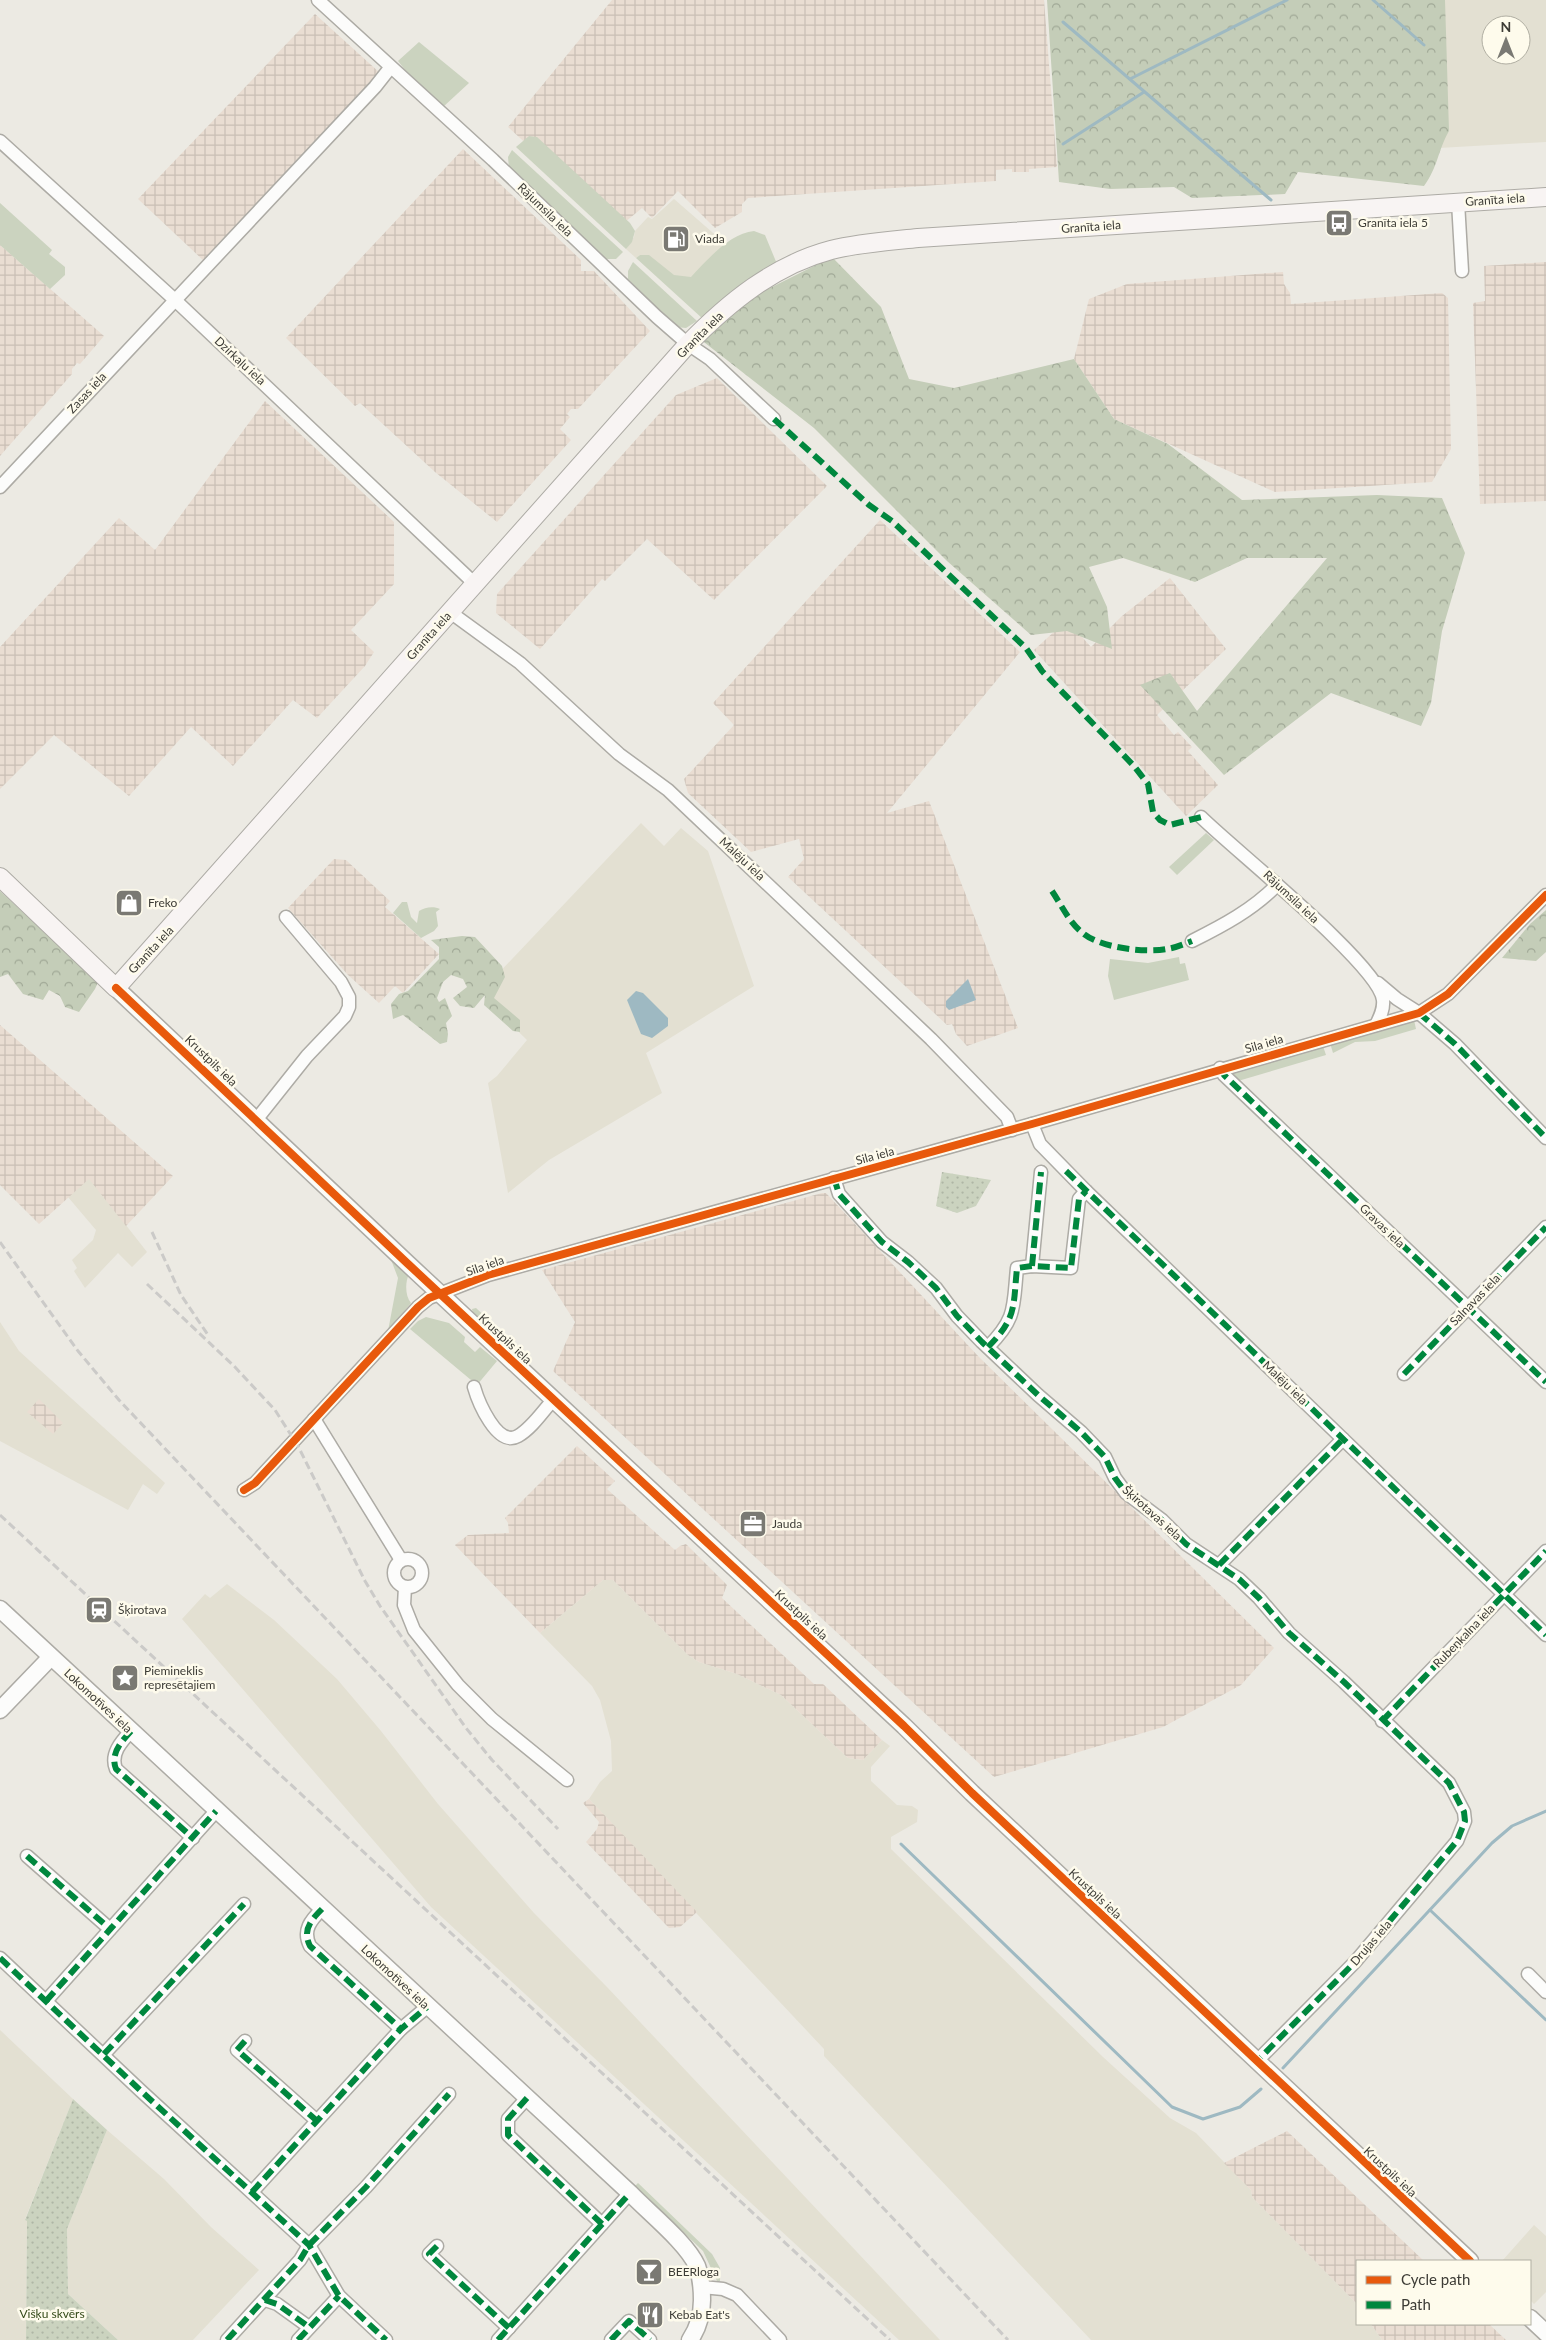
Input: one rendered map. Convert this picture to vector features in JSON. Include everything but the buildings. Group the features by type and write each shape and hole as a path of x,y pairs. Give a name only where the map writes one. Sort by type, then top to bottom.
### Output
{"main road":[{"name":"Granīta iela","path":"116,988 688,344 708,324 753,286 812,256 857,245 918,238 1546,197"},
{"name":"Krustpils iela","path":"0,877 116,988"}],"street":[{"name":"Rājumsila iela","path":"318,0 688,344 710,359 774,419"},
{"name":"Zasas iela","path":"0,487 375,87 390,68"},
{"name":"Dzirkaļu iela","path":"0,142 175,300 476,584"},
{"path":"1458,202 1462,271"},
{"name":"Malēju iela","path":"450,612 520,663 619,754 680,802 930,1039 1007,1116 1012,1130"},
{"name":"Rājumsila iela","path":"1201,817 1338,942 1376,982 1397,999 1419,1013 1454,1044 1546,1138"},
{"path":"1192,941 1238,918 1262,900 1277,885"},
{"name":"Sila iela","path":"244,1490 256,1483 418,1307 429,1298 488,1275 1012,1130 1220,1068 1419,1013 1448,994 1546,895"},
{"path":"256,1120 307,1056 345,1016 349,1006 349,997 341,982 286,917"},
{"name":"Rājumsila iela","path":"1376,982 1383,999 1382,1012 1376,1025"},
{"name":"Krustpils iela","path":"116,988 553,1400 904,1726 1256,2062 1469,2260"},
{"name":"Gravas iela","path":"1220,1068 1229,1080 1546,1382"},
{"name":"Malēju iela","path":"1032,1124 1040,1144 1086,1191 1546,1635"},
{"path":"1032,1266 1041,1172"},
{"name":"Šķirotavas iela","path":"834,1178 839,1194 876,1236 936,1288 956,1316 1038,1396 1081,1432 1105,1457 1115,1478 1126,1493 1162,1520 1186,1544 1239,1579 1259,1598 1289,1633 1344,1682 1382,1721 1449,1783 1464,1812"},
{"path":"988,1347 1003,1332 1012,1318 1017,1268 1032,1266 1071,1268 1079,1199 1086,1191"},
{"name":"Salnavas iela","path":"1404,1374 1546,1227"},
{"path":"474,1387 483,1412 501,1434 508,1438 517,1437 530,1426 553,1400"},
{"path":"314,1419 401,1560"},
{"path":"1219,1565 1343,1439"},
{"name":"Rubeņkalna iela","path":"1382,1721 1546,1551"},
{"path":"411,1558 416,1560 422,1571 419,1582 413,1586 405,1587 395,1577 395,1567 401,1560 411,1558"},
{"path":"405,1587 404,1605 414,1630 458,1685 492,1719 566,1780"},
{"name":"Lokomotīves iela","path":"0,1609 426,2006 630,2193 690,2255 697,2266 702,2287 702,2312 690,2340"},
{"path":"0,1710 51,1657"},
{"path":"131,1731 120,1742 115,1754 113,1763 116,1769 193,1838"},
{"path":"46,2000 216,1811"},
{"name":"Drujas iela","path":"1256,2062 1355,1962 1457,1841 1465,1822 1464,1812"},
{"path":"27,1856 110,1929"},
{"path":"104,2054 239,1905"},
{"path":"322,1909 311,1920 307,1929 305,1937 310,1946 402,2029"},
{"path":"0,1958 309,2245 339,2296 386,2340"},
{"path":"1528,1974 1546,1992"},
{"path":"252,2192 316,2120 426,2006"},
{"path":"245,2041 238,2050 316,2120"},
{"path":"227,2340 300,2260 309,2245 366,2187 449,2094"},
{"path":"526,2098 508,2119 508,2135 602,2224"},
{"path":"498,2340 630,2193"},
{"path":"437,2246 429,2254 509,2328"},
{"path":"702,2287 723,2289 738,2295 780,2340"},
{"path":"298,2340 339,2296"},
{"path":"265,2300 277,2304 309,2327"},
{"path":"1531,2319 1546,2333"},
{"path":"611,2340 629,2321 650,2340"}],"shaded area":[{"path":"612,0 1044,0 1057,167 1029,169 1029,172 1012,172 1012,169 996,170 996,181 748,198 742,204 742,212 715,228 678,191 652,218 642,208 618,228 508,127"},
{"path":"1434,0 1546,0 1546,142 1439,148"},
{"path":"315,14 380,73 205,262 138,199"},
{"path":"463,149 581,260 581,271 594,271 650,331 578,409 571,409 567,414 570,417 560,429 571,440 497,522 435,472 360,403 355,406 286,338"},
{"name":"Viada","path":"674,199 728,246 692,278 675,278 640,255 636,258 626,249 634,237 635,231 648,217 652,219"},
{"path":"0,245 104,336 80,364 77,363 72,369 72,374 0,456"},
{"path":"1546,262 1546,501 1480,504 1473,303 1485,301 1484,266"},
{"path":"1283,272 1284,284 1290,293 1291,304 1442,293 1448,298 1451,449 1432,482 1275,492 1114,419 1074,359 1089,299 1127,284"},
{"path":"717,378 827,486 714,600 647,539 605,581 602,579 540,649 496,613 497,594 676,395"},
{"path":"265,401 394,522 394,584 351,630 374,652 365,666 317,718 293,700 233,766 191,727 129,796 54,735 0,789 0,647 119,518 155,550"},
{"path":"880,520 1020,652 887,813 929,801 1018,1028 967,1046 956,1034 952,1024 947,1025 788,877 804,859 799,839 751,852 688,793 684,779 734,725 713,703"},
{"path":"1170,578 1226,649 1157,715 1174,735 1178,732 1192,747 1188,751 1218,785 1186,816 1034,650 1067,620 1091,647 1122,616"},
{"path":"641,823 664,846 681,828 708,851 754,986 646,1053 662,1093 549,1160 508,1193 488,1083 497,1076 527,1040 493,1007 493,979"},
{"path":"334,859 346,860 390,901 385,907 439,954 403,993 395,986 379,1003 348,975 288,908"},
{"path":"0,1025 173,1176 126,1226 89,1179 39,1224 0,1185"},
{"path":"89,1178 147,1252 132,1267 118,1253 85,1288 74,1271 77,1268 72,1260 93,1240 96,1230 68,1197"},
{"name":"Jauda","path":"826,1193 979,1357 1274,1648 1241,1685 1163,1727 994,1777 553,1371 575,1322 542,1270"},
{"path":"0,1322 19,1351 165,1483 157,1494 143,1484 128,1510 0,1441"},
{"path":"39,1399 63,1423 53,1434 27,1412"},
{"path":"577,1446 615,1481 607,1489 675,1550 686,1544 727,1585 722,1598 814,1684 823,1684 882,1740 863,1760 848,1758 781,1695 737,1674 699,1662 688,1655 613,1580 603,1580 540,1633 455,1545 468,1535 509,1533 508,1523 505,1518"},
{"path":"603,1580 613,1580 688,1655 699,1662 737,1674 781,1695 848,1758 863,1760 882,1740 890,1746 871,1767 871,1781 897,1805 912,1806 918,1810 917,1822 891,1837 891,1849 1103,2057 1170,2118 1196,2133 1251,2190 1252,2197 1356,2303 1356,2325 1372,2325 1382,2340 1091,2340 824,2056 824,2049 589,1799 600,1782 612,1771 611,1741 600,1700 592,1686 540,1633"},
{"path":"227,1584 274,1620 337,1679 381,1731 438,1804 534,1913 607,1987 940,2340 899,2340 431,1907 182,1619 205,1594 210,1598"},
{"path":"589,1799 697,1912 680,1927 669,1928 586,1842 597,1829 599,1822 583,1803"},
{"path":"0,2030 73,2099 25,2219 27,2220 26,2340 0,2340"},
{"path":"107,2130 164,2179 211,2227 259,2270 193,2340 118,2340 68,2294 67,2229"},
{"path":"1287,2131 1423,2260 1356,2260 1356,2303 1252,2197 1251,2190 1224,2163"},
{"path":"1534,2225 1546,2236 1546,2292 1534,2304 1531,2301 1531,2260 1503,2260"},
{"path":"1372,2325 1490,2325 1506,2340 1382,2340"}],"green space":[{"path":"1047,0 1445,0 1449,131 1429,179 1424,186 1298,172 1285,194 1192,198 1174,187 1110,189 1059,182"},
{"path":"419,42 469,83 443,107 413,80 398,61"},
{"path":"529,136 537,137 630,223 635,231 632,242 626,249 516,147"},
{"path":"512,150 623,252 616,259 605,259 600,256 509,169 508,157"},
{"path":"0,203 52,250 49,254 65,267 65,275 50,289 0,245"},
{"path":"754,231 765,235 777,264 703,319 636,258 640,255 649,255 674,275 691,277 728,242 745,233"},
{"path":"832,257 881,307 909,379 954,388 1074,359 1114,419 1168,444 1242,500 1377,495 1442,498 1465,553 1442,631 1431,703 1421,726 1331,693 1224,775 1140,685 1170,673 1197,711 1327,558 1247,558 1195,582 1123,558 1089,567 1107,607 1112,649 1067,631 1031,635 947,561 814,428 700,339 756,295"},
{"path":"633,262 697,321 686,328 676,327 628,279 628,271"},
{"path":"1206,833 1214,840 1177,875 1169,867"},
{"path":"0,891 98,982 79,1012 65,1007 60,996 49,990 43,1000 23,994 8,974 0,977"},
{"path":"402,902 407,902 411,917 417,923 419,911 430,907 440,909 436,912 438,926 434,931 421,938 393,913"},
{"path":"1546,910 1546,952 1536,961 1502,958 1530,924"},
{"path":"462,936 475,937 502,966 505,977 494,998 520,1020 520,1032 513,1031 484,1005 485,995 474,1008 460,1006 453,998 467,987 463,979 451,975 443,982 437,998 439,1002 445,998 452,1016 446,1023 447,1042 440,1044 403,1015 393,1019 391,1004 399,994 408,991 439,959 439,947 431,940"},
{"path":"1179,957 1180,964 1185,963 1189,980 1114,1000 1108,976 1110,959 1148,963"},
{"path":"1414,1020 1416,1029 1375,1041 1355,1042 1333,1053 1330,1043"},
{"path":"1323,1046 1326,1055 1238,1081 1231,1073"},
{"path":"942,1172 991,1180 976,1206 957,1213 936,1206"},
{"path":"390,1257 409,1274 406,1289 411,1303 388,1331 398,1278"},
{"path":"476,1308 518,1347 515,1349 510,1348 473,1314 472,1309"},
{"path":"426,1317 449,1323 465,1337 464,1342 475,1352 480,1347 497,1361 477,1385 410,1329 418,1321"},
{"name":"Višķu skvērs","path":"73,2099 107,2130 67,2229 68,2294 118,2340 26,2340 27,2221 25,2220"},
{"path":"638,2183 712,2254 720,2268 720,2281 717,2281 703,2251 635,2186"}],"water":[{"path":"968,979 976,1000 949,1010 946,1007 946,1001"},
{"path":"636,991 643,993 668,1018 668,1026 652,1038 641,1034 627,1000"}],"waterway":[{"path":"1130,79 1287,0"},
{"path":"1373,0 1424,45"},
{"path":"1063,22 1271,200"},
{"path":"1063,144 1144,92"},
{"path":"1283,2068 1492,1843 1512,1826 1546,1811"},
{"path":"901,1844 1172,2107 1203,2119 1240,2107 1261,2089"},
{"path":"1430,1910 1546,2020"}],"railway":[{"path":"152,1232 181,1295 208,1335"},
{"path":"0,1242 78,1351 119,1400 1008,2340"},
{"path":"147,1284 234,1366 275,1410 298,1446 365,1581 380,1606 466,1728 492,1760 558,1829"},
{"path":"0,1515 890,2340"}],"marked path":[{"path":"774,419 869,505 892,521 1026,648 1042,671 1134,766 1148,784 1153,812 1160,820 1170,825 1201,817"},
{"path":"1052,891 1074,925 1084,934 1101,943 1136,950 1158,950 1180,946 1192,941"},
{"path":"1419,1013 1455,1044 1546,1138"},
{"path":"1220,1068 1224,1075 1546,1382"},
{"path":"1066,1171 1546,1635"},
{"path":"1032,1266 1041,1172"},
{"path":"834,1178 839,1194 882,1242 908,1262 936,1288 957,1316 982,1342 1038,1395 1081,1432 1105,1457 1115,1478 1126,1493 1162,1520 1186,1544 1239,1579 1259,1598 1289,1633 1344,1682 1449,1783 1464,1812 1465,1821 1457,1841 1355,1962 1256,2062"},
{"path":"988,1347 1009,1320 1014,1302 1017,1268 1032,1266 1071,1268 1079,1199 1086,1191"},
{"path":"1404,1374 1546,1227"},
{"path":"1219,1565 1343,1439"},
{"path":"1382,1721 1546,1551"},
{"path":"131,1731 115,1753 116,1769 193,1838"},
{"path":"46,2001 216,1811"},
{"path":"27,1856 110,1929"},
{"path":"104,2054 244,1904"},
{"path":"322,1909 311,1921 307,1930 310,1946 401,2029"},
{"path":"0,1958 309,2245 339,2296 386,2340"},
{"path":"252,2192 401,2029 427,2007"},
{"path":"245,2041 237,2050 316,2120"},
{"path":"227,2340 300,2260 309,2245 366,2187 449,2094"},
{"path":"527,2098 508,2119 508,2135 602,2224"},
{"path":"498,2340 630,2193"},
{"path":"437,2246 429,2254 509,2328"},
{"path":"298,2340 339,2296"},
{"path":"265,2300 277,2304 309,2327"},
{"path":"611,2340 629,2321 650,2340"}],"cycle path":[{"path":"244,1490 255,1483 418,1307 429,1298 488,1275 1032,1124 1419,1013 1448,994 1546,895"},
{"path":"116,988 407,1263 904,1726 972,1793 1469,2260"}],"place":[{"name":"Granīta iela 5","path":"1339,223"},
{"name":"Viada","path":"676,239"},
{"name":"Freko","path":"129,903"},
{"name":"Jauda","path":"753,1524"},
{"name":"Šķirotava","path":"99,1610"},
{"name":"Piemineklis represētajiem","path":"125,1678"},
{"name":"BEERloga","path":"649,2272"},
{"name":"Kebab Eat's","path":"650,2315"}]}
